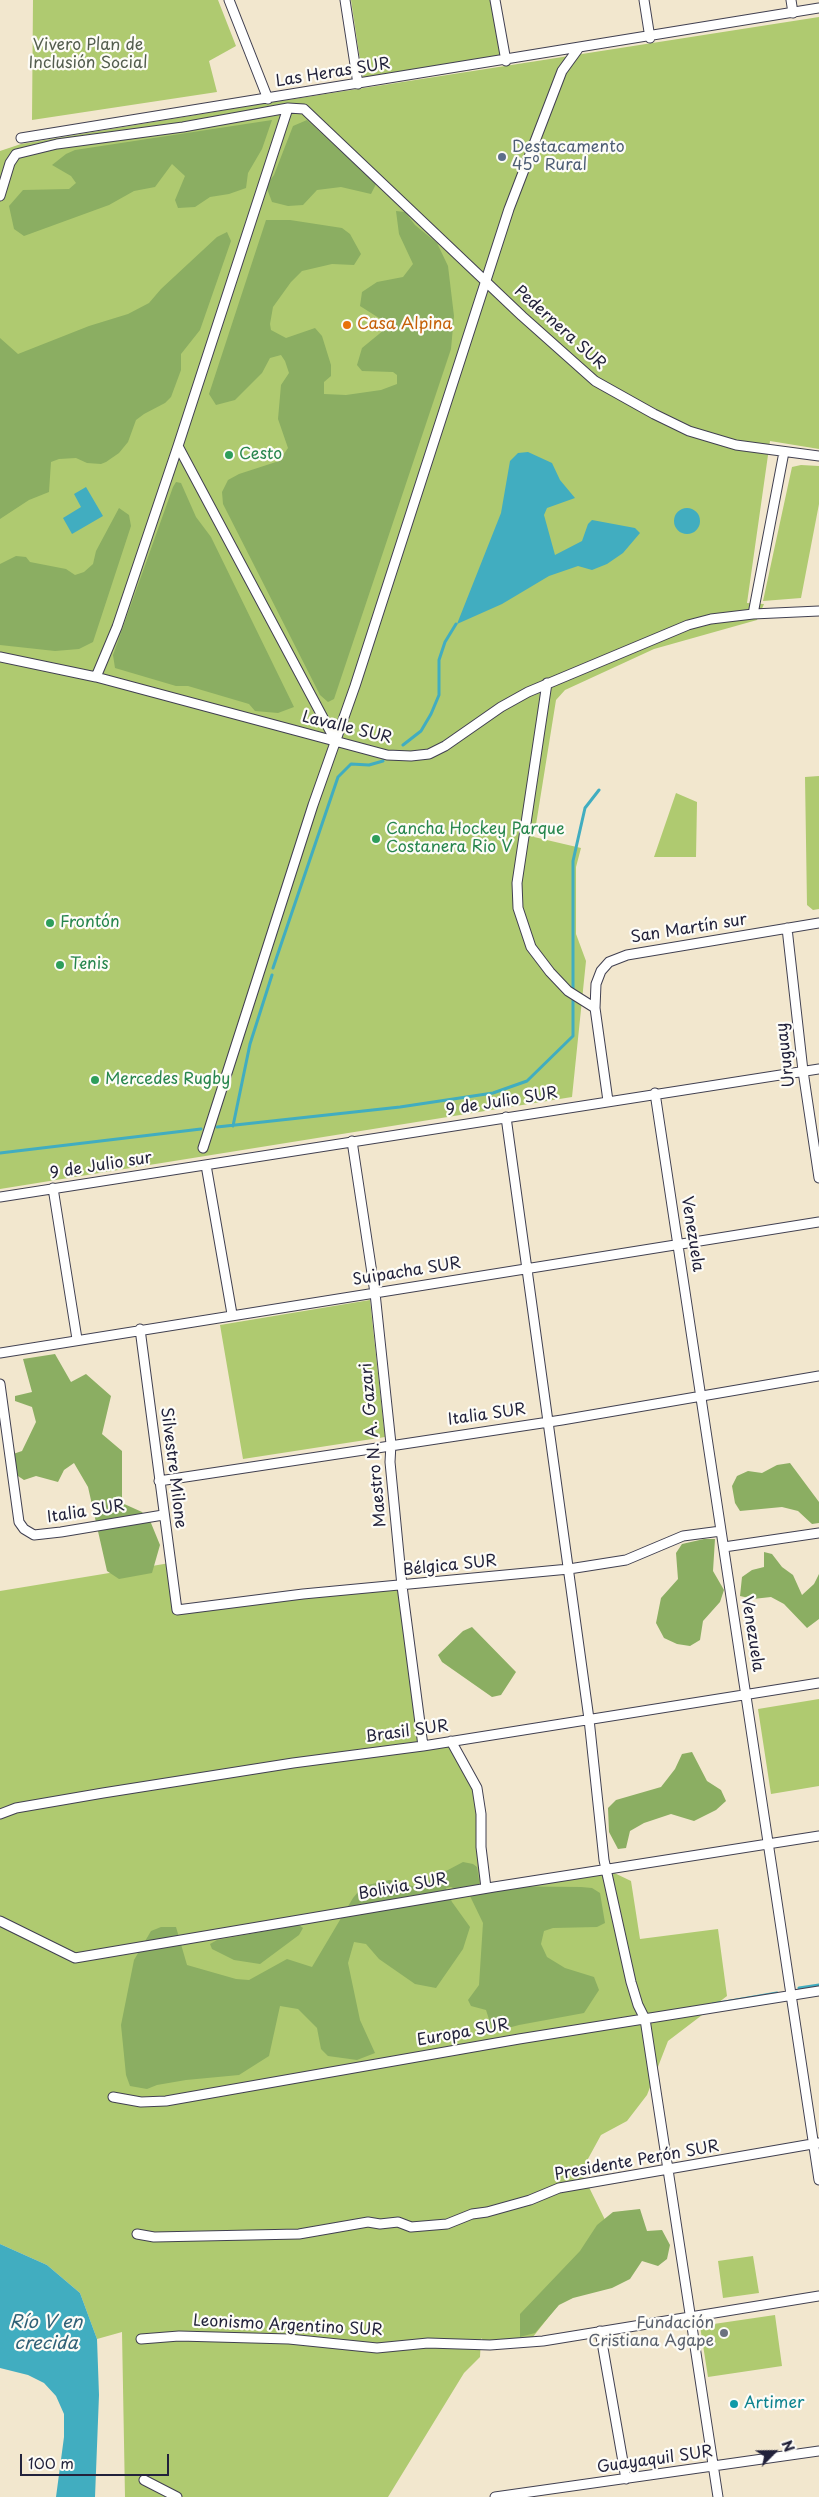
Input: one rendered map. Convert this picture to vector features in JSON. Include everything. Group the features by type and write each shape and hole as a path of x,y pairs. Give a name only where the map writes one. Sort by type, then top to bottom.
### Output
{"street":[{"path":"229,0 268,99"},
{"path":"345,0 358,84"},
{"path":"495,0 506,61"},
{"path":"644,0 650,38"},
{"path":"791,0 793,13"},
{"name":"Las Heras SUR","path":"21,138 650,38 819,8"},
{"path":"203,1148 313,805 336,742 509,209 562,71 578,49"},
{"path":"0,196 10,163 16,154 57,144 183,127 288,108 178,446 116,627 96,677"},
{"name":"Pedernera SUR","path":"288,108 304,109 522,316 595,381 654,414 690,431 736,445 819,456"},
{"path":"178,446 336,742"},
{"path":"753,614 784,452"},
{"name":"Lavalle SUR","path":"0,657 96,677 388,755 411,756 429,754 467,733 512,701 547,683 688,625 711,618 819,611"},
{"path":"547,683 517,883 518,908 531,947 568,991 595,1008 608,1101"},
{"name":"San Martín sur","path":"595,1008 596,984 601,971 617,957 819,923"},
{"name":"Uruguay","path":"787,928 803,1071 819,1178"},
{"name":"9 de Julio SUR","path":"206,1165 506,1116 819,1069"},
{"name":"Venezuela","path":"656,1093 791,1996 816,2143 819,2180"},
{"path":"506,1116 589,1719 606,1869 631,1982 638,2005 645,2019 670,2170 718,2497"},
{"name":"Maestro N. A. Gazari","path":"352,1141 375,1293 391,1444 390,1462 402,1586 423,1746"},
{"path":"206,1165 232,1314"},
{"name":"9 de Julio sur","path":"0,1197 206,1165"},
{"path":"53,1188 77,1339"},
{"name":"Suipacha SUR","path":"0,1353 232,1314 819,1222"},
{"name":"Silvestre Milone","path":"140,1329 177,1610"},
{"name":"Italia SUR","path":"159,1480 549,1421 819,1376"},
{"name":"Italia SUR","path":"0,1384 18,1522 24,1529 34,1535 163,1515"},
{"name":"Bélgica SUR","path":"177,1610 304,1594 569,1569 626,1560 684,1536 721,1530"},
{"path":"724,1547 819,1533"},
{"name":"Brasil SUR","path":"0,1814 16,1808 103,1793 293,1763 423,1746 819,1682"},
{"path":"451,1741 477,1788 481,1814 481,1847 486,1888"},
{"name":"Bolivia SUR","path":"0,1921 75,1958 486,1888 819,1836"},
{"name":"Europa SUR","path":"113,2097 141,2102 166,2101 519,2038 819,1991"},
{"name":"Presidente Perón SUR","path":"137,2234 154,2237 299,2234 368,2222 380,2224 398,2222 411,2227 446,2224 472,2214 487,2212 530,2200 559,2188 816,2143"},
{"name":"Leonismo Argentino SUR","path":"141,2339 180,2336 289,2339 377,2348 428,2343 490,2346 542,2341 819,2296"},
{"path":"600,2331 626,2479"},
{"name":"Guayaquil SUR","path":"495,2497 550,2494 626,2479 819,2451"},
{"path":"144,2480 177,2497"}],"green space":[{"name":"Vivero Plan de Inclusión Social","path":"33,0 218,0 236,46 209,61 217,92 32,120"},
{"path":"351,0 491,0 501,56 363,80"},
{"path":"819,17 819,449 770,441 747,603 764,604 757,620 654,649 565,690 556,700 534,837 581,848 576,867 576,934 586,961 572,1097 0,1189 0,151 21,144 255,105"},
{"path":"272,120 262,149 248,173 246,188 229,194 210,197 195,207 178,208 175,200 185,176 172,164 155,187 134,191 109,205 24,236 14,229 9,206 23,190 69,189 76,183 71,176 52,165 66,154 75,150"},
{"path":"307,120 376,184 371,194 341,187 317,190 303,205 288,206 272,202 266,186 274,175 293,126"},
{"path":"396,211 405,212 415,225 437,243 448,266 454,316 451,349 334,699 328,702 320,695 223,504 222,492 228,480 239,474 279,461 288,448 278,419 281,385 289,373 285,361 281,355 270,358 262,373 235,400 216,405 209,394 266,220 290,220 342,228 350,234 361,254 354,265 332,264 302,271 291,282 273,307 270,324 271,330 286,338 315,328 322,336 331,365 331,376 324,382 324,394 346,395 381,390 397,384 397,375 393,372 362,371 357,365 362,348 390,325 360,306 362,292 377,282 403,277 413,264 399,234"},
{"path":"227,232 231,241 200,330 181,354 181,370 171,397 165,403 136,420 128,442 119,453 106,462 101,464 87,463 76,458 59,459 51,462 49,492 29,500 0,519 0,338 18,354 89,326 128,314 149,303 161,289 217,237"},
{"path":"801,465 819,466 819,504 801,598 763,601 792,467"},
{"path":"176,482 181,483 196,517 211,537 294,707 278,713 255,711 249,704 188,686 176,686 115,668 113,655"},
{"path":"119,508 129,515 131,526 93,642 79,649 55,651 0,645 0,564 16,556 26,557 30,562 66,569 75,575 84,572 93,564 96,551"},
{"path":"819,776 819,909 813,910 807,905 805,777"},
{"path":"676,793 697,802 696,857 654,857"},
{"path":"370,1300 385,1437 243,1459 220,1325"},
{"path":"55,1354 71,1382 86,1374 111,1396 102,1434 122,1451 122,1503 142,1512 151,1523 160,1545 152,1573 119,1579 107,1571 88,1487 74,1463 64,1470 58,1482 36,1476 24,1480 15,1474 13,1454 22,1451 36,1422 32,1407 15,1401 15,1396 32,1392 23,1359"},
{"path":"790,1463 819,1502 819,1523 812,1524 798,1511 782,1507 740,1511 735,1503 732,1486 737,1476 748,1471 762,1473 777,1465"},
{"path":"704,1539 715,1539 713,1571 724,1590 720,1602 703,1621 700,1640 690,1646 677,1644 664,1638 656,1623 661,1598 678,1579 676,1553 682,1544"},
{"path":"764,1552 772,1554 782,1567 793,1575 802,1595 814,1584 819,1574 819,1619 807,1628 784,1604 771,1597 753,1599 740,1596 742,1577 752,1570 764,1567"},
{"path":"170,1563 177,1609 402,1586 423,1746 451,1741 477,1788 486,1888 606,1869 631,1881 640,1939 718,1929 727,1996 668,2041 647,2095 627,2121 601,2135 583,2168 583,2175 609,2228 602,2249 529,2342 486,2344 481,2338 480,2357 464,2373 388,2497 125,2497 122,2332 97,2339 80,2293 47,2265 0,2244 0,1591"},
{"path":"472,1627 516,1672 501,1695 492,1697 442,1662 438,1655 463,1631"},
{"path":"819,1699 819,1786 771,1794 758,1709"},
{"path":"692,1752 707,1781 721,1790 726,1801 716,1810 694,1821 671,1814 644,1823 630,1831 626,1848 618,1849 609,1832 608,1808 616,1800 661,1787 675,1769 682,1754"},
{"path":"463,1862 477,1867 480,1886 581,1887 592,1888 600,1893 605,1923 597,1927 553,1928 544,1931 541,1944 547,1957 565,1968 594,1977 599,1990 584,2013 519,2025 493,2032 486,2010 471,2006 468,2000 479,1985 483,1923 470,1896 451,1887 446,1888 452,1902 470,1927 463,1949 436,1988 415,1984 379,1959 366,1944 354,1942 348,1963 360,2020 375,2053 357,2060 328,2056 321,2049 317,2028 298,2009 280,2006 269,2056 239,2075 186,2080 157,2085 147,2089 130,2086 126,2075 121,2025 134,1960 151,1931 161,1927 176,1927 187,1965 236,1979 249,1980 287,1959 312,1967 353,1898 363,1886 390,1880 416,1887"},
{"path":"299,1925 303,1928 299,1935 260,1964 234,1960 212,1949 210,1944 217,1940"},
{"path":"640,2209 647,2231 662,2230 670,2245 667,2259 658,2266 642,2261 630,2279 612,2288 573,2298 559,2305 535,2333 520,2337 520,2314 580,2251 597,2225 613,2212"},
{"path":"753,2256 759,2293 723,2298 718,2261"},
{"path":"775,2315 782,2366 708,2377 700,2326"}],"water":[{"path":"528,452 552,463 560,480 575,498 547,508 544,515 555,555 582,541 588,524 592,520 635,528 640,533 623,553 607,564 592,570 578,566 549,576 502,604 457,624 501,513 510,461 518,453"},
{"path":"86,487 103,516 72,534 63,518 81,507 74,494"},
{"path":"687,508 696,512 700,521 696,530 687,534 678,530 674,521 678,512"},
{"name":"Río V en crecida","path":"0,2244 47,2265 80,2293 97,2339 99,2395 95,2497 56,2497 64,2437 64,2414 56,2396 44,2383 28,2375 0,2368"}],"waterway":[{"path":"403,745 421,731 431,714 439,695 439,660 445,642 456,624"},
{"path":"273,968 338,777 351,764 369,765 383,761"},
{"path":"217,1127 400,1107 493,1093 527,1081 573,1036 573,861 585,808 599,790"},
{"path":"233,1126 250,1044 272,975"},
{"path":"0,1153 201,1129"},
{"path":"799,1988 819,1985"},
{"path":"713,2004 777,1993"}],"place":[{"name":"Destacamento 45º Rural","path":"502,157"},
{"name":"Casa Alpina","path":"347,325"},
{"name":"Cesto","path":"229,455"},
{"name":"Cancha Hockey Parque Costanera Rio V","path":"376,839"},
{"name":"Frontón","path":"50,923"},
{"name":"Tenis","path":"60,965"},
{"name":"Mercedes Rugby","path":"95,1080"},
{"name":"Fundación Cristiana Agape","path":"724,2333"},
{"name":"Artimer","path":"734,2404"}]}
